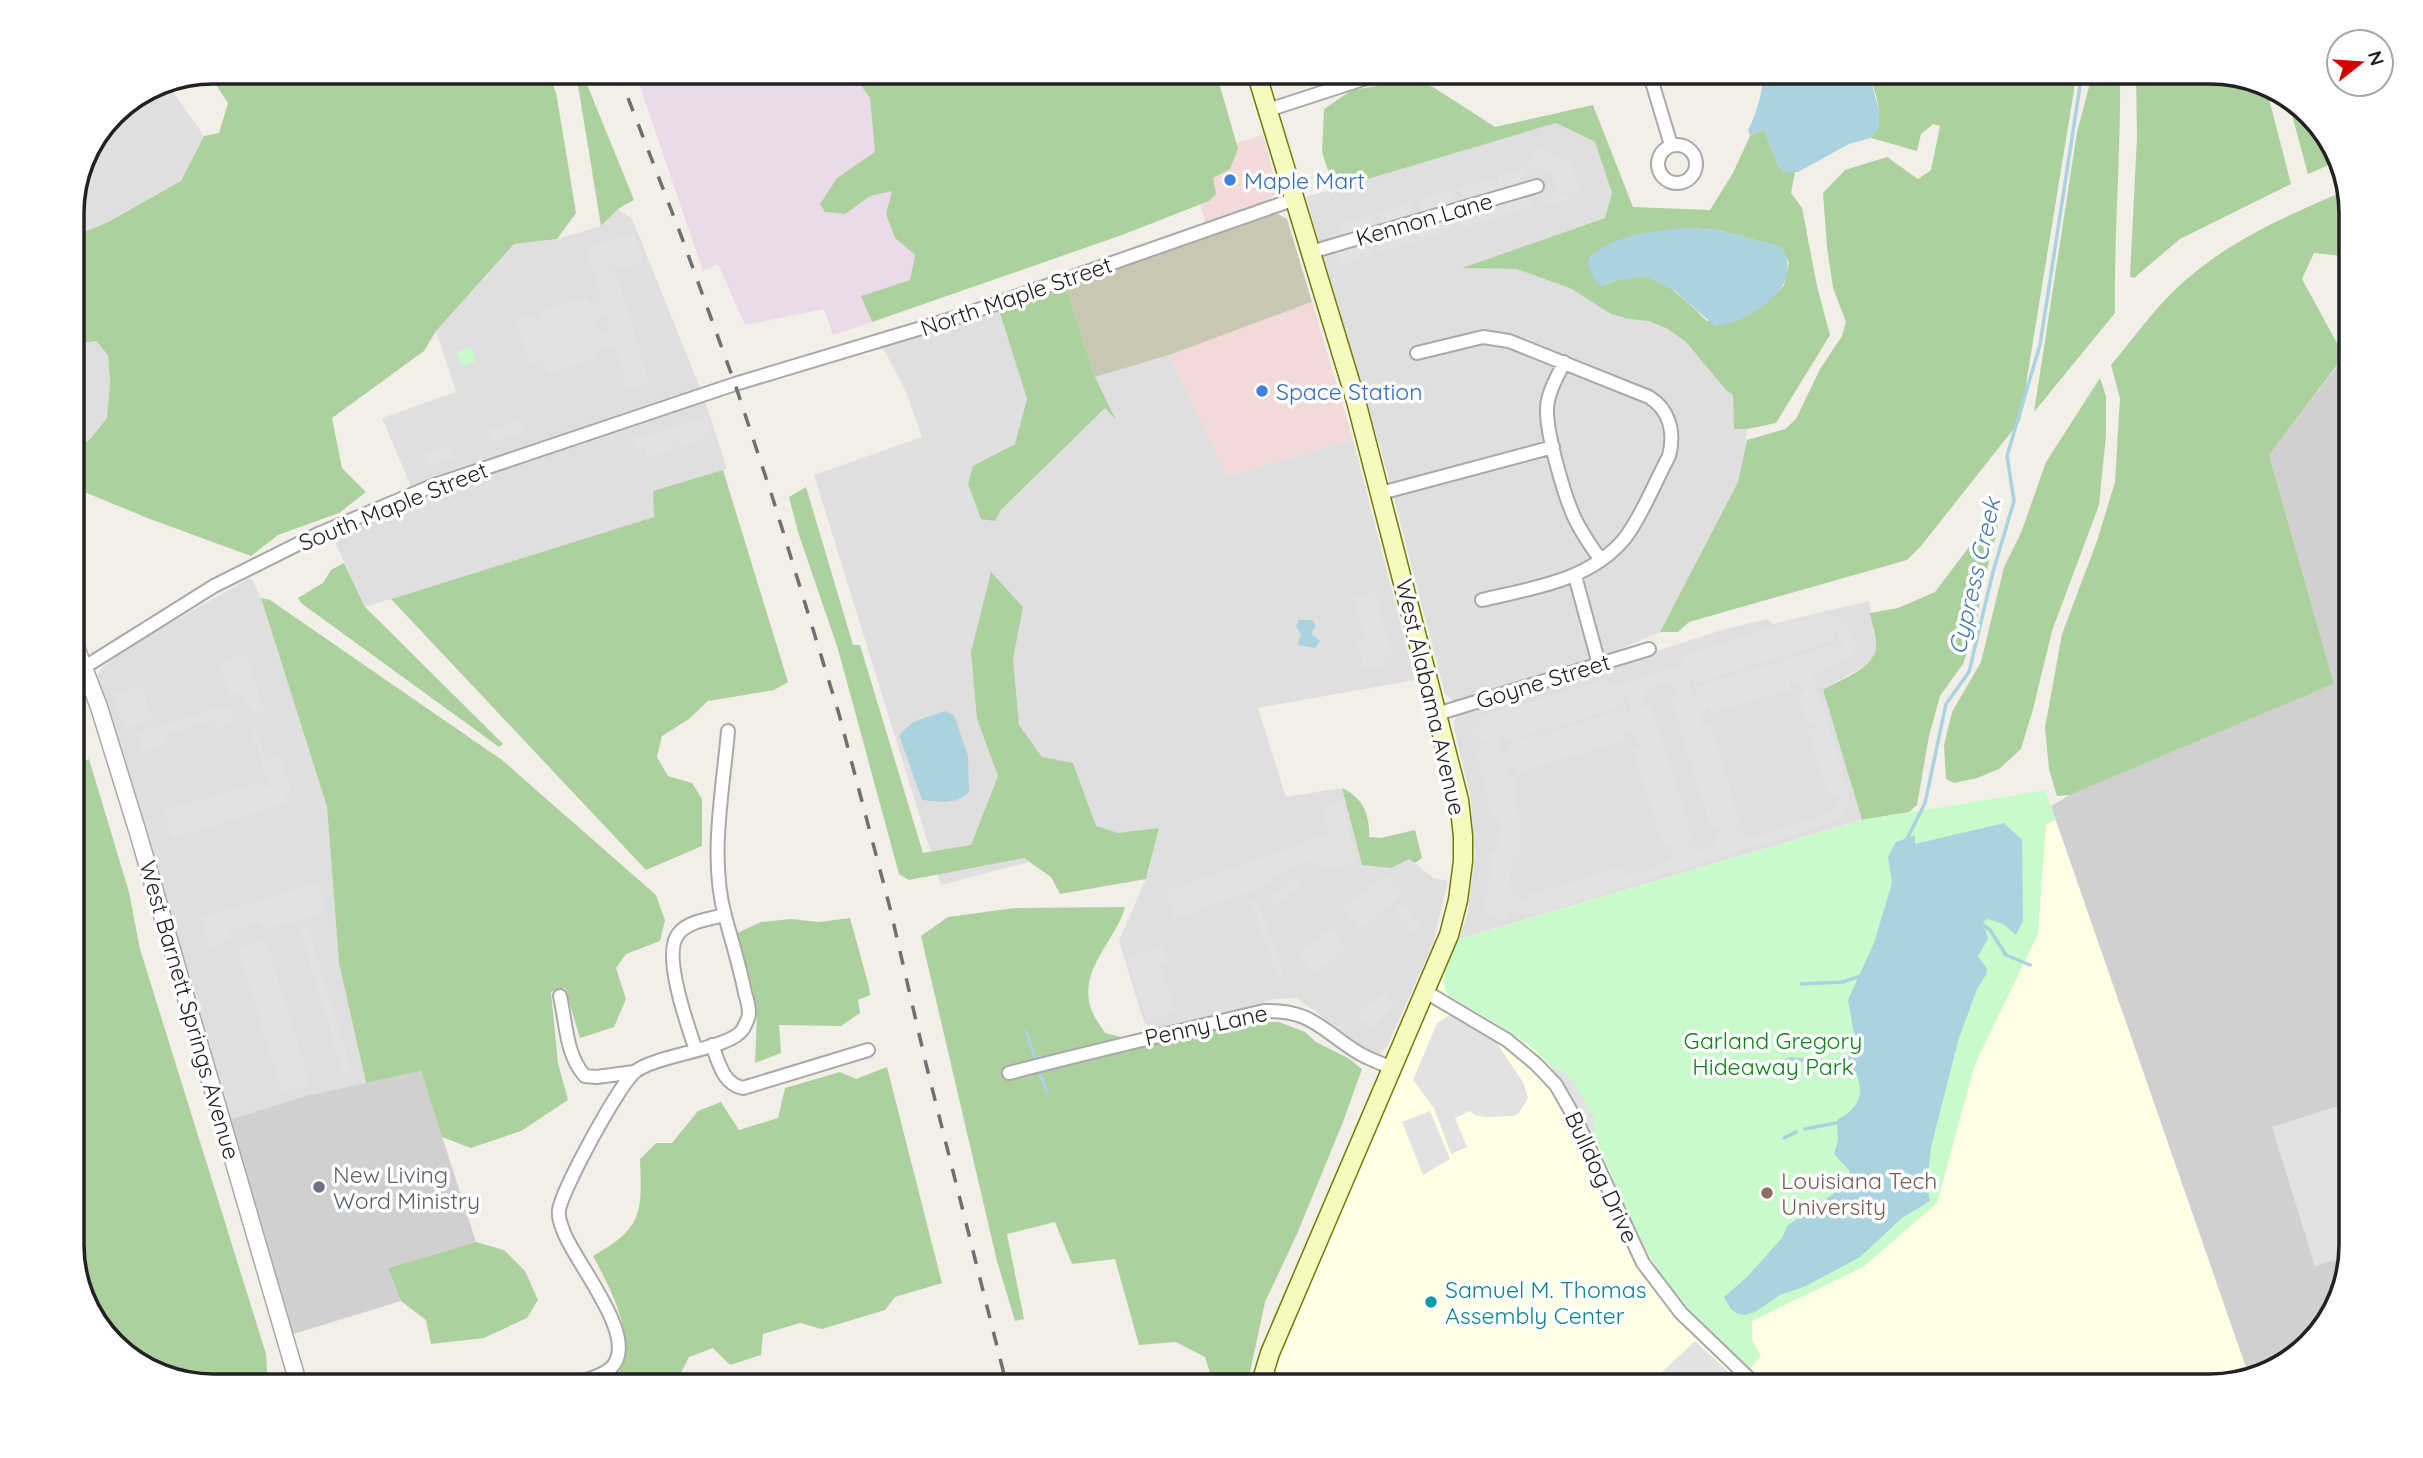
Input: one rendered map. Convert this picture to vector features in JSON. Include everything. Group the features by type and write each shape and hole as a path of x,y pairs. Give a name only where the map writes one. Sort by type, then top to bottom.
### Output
{"main road":[{"name":"West Alabama Avenue","path":"1260,84 1381,493 1459,800 1463,836 1463,861 1454,918 1426,992 1270,1353 1264,1374"}],"street":[{"path":"1268,110 1348,84"},
{"path":"1653,84 1671,145"},
{"name":"Kennon Lane","path":"1311,252 1537,186"},
{"name":"North Maple Street","path":"735,384 958,317 1295,199"},
{"path":"1417,353 1470,339 1495,338 1524,345 1657,402 1664,410 1672,432 1669,456 1632,527 1625,538 1601,560 1575,576 1482,600"},
{"path":"1564,362 1547,408 1553,447 1571,510 1601,560"},
{"name":"South Maple Street","path":"84,668 214,586 318,534 432,486 735,384"},
{"path":"1381,493 1553,447"},
{"path":"1575,576 1599,664"},
{"name":"Goyne Street","path":"1437,714 1649,649"},
{"name":"West Barnett Springs Avenue","path":"84,685 138,833 296,1374"},
{"path":"561,996 570,1049 577,1068 585,1076 634,1072 653,1062 729,1040 741,1032 749,1015 742,975 724,915 719,859 729,731"},
{"path":"696,1050 677,985 673,946 677,934 687,927 724,915"},
{"name":"Bulldog Drive","path":"1426,992 1507,1040 1556,1085 1577,1122 1643,1262 1681,1314 1744,1374"},
{"name":"Penny Lane","path":"1009,1073 1135,1040 1160,1037 1276,1010 1287,1010 1308,1018 1361,1055 1392,1068"},
{"path":"712,1045 726,1078 733,1086 743,1088 868,1051"},
{"path":"602,1374 614,1366 618,1354 618,1334 608,1308 572,1251 559,1212 565,1193 606,1113 634,1072"}],"shaded area":[{"path":"639,84 860,84 870,98 875,153 837,178 845,214 870,196 893,190 895,238 915,255 910,280 862,296 872,322 833,335 824,309 745,325 718,264 703,271"},
{"path":"172,91 204,136 181,181 108,222 84,232 85,196 97,156 111,134 128,116 148,101"},
{"path":"1556,123 1595,142 1612,193 1605,218 1465,267 1516,269 1570,288 1611,314 1666,328 1686,342 1733,395 1734,429 1747,429 1745,449 1738,482 1660,632 1613,652 1454,702 1445,694 1387,471 1306,197"},
{"path":"1263,135 1277,187 1276,193 1269,201 1206,223 1200,205 1209,201 1213,178 1238,149 1236,143"},
{"path":"1538,147 1568,163 1571,162 1581,195 1556,187 1552,173 1540,167 1528,170 1513,186 1501,190 1497,177 1520,171 1519,168 1527,166"},
{"path":"1492,179 1496,191 1462,201 1459,188"},
{"path":"1452,190 1455,203 1422,213 1418,200"},
{"path":"1555,191 1571,196 1570,199 1545,206 1541,203 1551,198"},
{"path":"1518,197 1530,202 1532,207 1499,217 1495,204"},
{"path":"1411,203 1414,216 1381,225 1378,213"},
{"path":"1494,204 1498,217 1462,228 1459,215"},
{"path":"618,209 632,219 701,390 408,488 410,484 382,418 456,392 436,331 514,244 557,239 601,226"},
{"path":"1278,214 1287,219 1312,302 1169,355 1095,377 1065,284 1268,215"},
{"path":"1372,215 1376,227 1343,237 1339,224"},
{"path":"1451,217 1454,229 1421,239 1418,227"},
{"path":"1410,230 1413,242 1380,252 1376,239"},
{"path":"635,233 643,262 617,270 611,263 606,272 616,272 649,382 628,389 616,349 611,346 598,349 596,357 548,374 545,364 540,360 529,363 516,320 534,314 537,322 540,322 540,311 587,297 592,304 598,303 601,298 586,248","holes":["598,317 607,317 611,329 606,334 598,330 596,322"]},
{"path":"1369,242 1373,255 1340,265 1336,252"},
{"path":"1312,302 1353,440 1227,476 1169,355"},
{"path":"998,307 1027,399 995,521 1001,510 1105,407 1114,417 1095,377 1169,355 1227,476 1353,440 1415,680 1258,708 1286,797 1342,788 1362,865 1410,859 1433,878 1448,881 1433,944 1387,1046 1380,1053 1373,1054 1297,998 1274,999 1207,1020 1154,1031 1144,1022 1119,941 1148,874 1159,828 941,885 814,475 922,437 905,389 882,346"},
{"path":"96,341 108,355 110,382 107,418 84,444 84,343"},
{"path":"2339,364 2338,1262 2329,1294 2312,1324 2289,1347 2246,1369 2051,806 2070,795 2334,684 2269,455"},
{"path":"705,401 727,469 654,491 655,517 365,607 332,536 361,521 454,483"},
{"path":"707,417 711,429 704,439 680,447 677,438 671,440 674,450 648,458 644,448 636,452 633,439"},
{"path":"519,420 523,432 492,442 488,431"},
{"path":"449,446 453,458 427,466 424,454"},
{"path":"251,577 261,598 327,807 339,963 366,1083 306,1096 228,1120 96,680 100,670 118,653"},
{"path":"1375,592 1392,654 1384,657 1385,665 1364,668 1357,642 1366,639 1354,597"},
{"path":"1869,601 1876,647 1873,658 1823,690 1862,820 1459,939 1467,916 1475,856 1471,800 1454,727 1454,720 1458,715 1725,629 1768,619 1773,624"},
{"path":"1825,611 1829,620 1836,616 1847,626 1855,640 1852,657 1813,675 1849,794 1847,808 1841,817 1828,824 1540,913 1527,915 1508,910 1504,921 1484,914 1491,852 1498,851 1499,819 1490,817 1486,788 1476,754 1476,749 1484,747 1486,742 1475,743 1471,730 1481,726 1478,717 1607,679 1611,687 1683,665 1682,656","holes":["1833,632 1839,634 1843,640 1839,652 1836,644 1695,687 1697,695 1692,693 1688,680 1690,675 1694,684 1835,640","1790,680 1798,682 1804,688 1805,692 1797,694 1807,726 1817,724 1817,727 1808,730 1829,797 1839,795 1839,803 1835,810 1828,814 1756,837 1742,836 1733,827 1740,823 1737,812 1711,725 1702,727 1702,714 1709,706 1711,712 1791,689","1666,683 1677,690 1677,693 1670,695 1711,829 1721,828 1716,843 1703,850 1692,849 1684,841 1692,837 1651,705 1641,707 1643,696 1656,684","1622,696 1627,698 1631,712 1629,717 1625,709 1508,744 1509,754 1501,752 1497,747 1498,737 1503,732 1507,742 1624,706","1624,732 1633,734 1640,742 1640,745 1632,748 1663,846 1673,845 1670,858 1661,865 1628,876 1623,866 1529,895 1530,903 1517,899 1510,888 1512,855 1521,855 1521,835 1514,778 1506,778 1510,767 1514,765 1517,773 1625,740"]},
{"path":"246,654 264,711 256,714 238,693 229,696 219,662"},
{"path":"142,686 152,720 124,728 114,694"},
{"path":"229,705 235,723 218,728 215,719 165,734 167,744 143,751 137,733"},
{"path":"252,724 266,760 280,756 291,792 285,794 287,803 172,838 164,811 262,782 264,789 269,785 250,726"},
{"name":"Louisiana Tech University","path":"2045,790 2246,1369 2210,1374 1274,1374 1289,1328 1459,939 1862,820"},
{"path":"1342,801 1356,860 1327,870 1311,861 1301,863 1287,869 1264,886 1175,919 1165,892 1328,834 1322,807"},
{"path":"1386,875 1402,896 1359,929 1343,908"},
{"path":"1294,879 1300,886 1274,906 1269,899"},
{"path":"317,883 326,912 263,930 260,922 229,931 232,940 210,947 201,918"},
{"path":"1250,901 1257,901 1282,967 1283,979 1276,979 1273,962"},
{"path":"1404,904 1421,927 1413,932 1396,909"},
{"path":"307,925 351,1069 343,1072 299,927"},
{"path":"1332,928 1347,948 1314,974 1298,954"},
{"path":"266,940 310,1084 282,1092 238,948"},
{"path":"1163,946 1168,964 1160,966 1175,1012 1147,1020 1127,957"},
{"path":"1384,992 1392,1008 1371,1028 1356,1015"},
{"path":"1452,1014 1499,1041 1498,1045 1523,1082 1528,1098 1519,1113 1513,1116 1486,1117 1470,1111 1455,1118 1467,1147 1451,1154 1434,1108 1413,1080 1437,1023"},
{"path":"1548,1063 1571,1078 1594,1117 1593,1138 1578,1108"},
{"path":"421,1071 476,1242 388,1268 401,1301 290,1335 228,1120 306,1096"},
{"path":"2339,1106 2338,1259 2315,1266 2272,1127"},
{"path":"1430,1111 1450,1159 1423,1175 1402,1122"},
{"path":"1695,1341 1731,1374 1660,1374"}],"green space":[{"path":"215,84 552,84 556,92 576,213 557,239 514,244 436,331 424,351 332,418 342,468 366,492 339,513 278,535 251,556 84,492 84,444 107,418 110,382 108,355 96,341 84,343 84,232 108,222 181,181 204,136 219,133 228,103"},
{"path":"578,84 587,84 634,200 618,209 601,226"},
{"path":"860,84 1219,84 1238,149 1230,169 1213,178 1216,194 1209,201 1122,235 872,322 861,296 910,280 915,255 895,238 886,214 892,191 870,196 845,214 825,212 820,204 837,178 875,152 870,98"},
{"path":"1389,84 1424,84 1433,87 1495,127 1593,105 1633,207 1710,210 1733,173 1750,136 1764,129 1778,165 1784,172 1795,172 1791,193 1802,208 1817,286 1830,335 1776,423 1734,429 1733,395 1686,342 1666,328 1648,321 1611,314 1570,288 1516,269 1462,268 1605,218 1612,193 1595,142 1556,123 1334,189 1322,152 1324,109 1352,90","holes":["1689,228 1718,230 1781,247 1789,263 1784,285 1776,294 1758,309 1707,321 1678,294 1652,278 1633,276 1601,286 1590,257 1622,240"]},
{"path":"1872,84 2075,84 2020,421 1907,560 1689,622 1678,632 1660,632 1738,482 1747,440 1785,429 1796,419 1820,369 1842,336 1846,322 1833,288 1823,193 1845,170 1887,157 1918,179 1931,170 1940,126 1933,124 1921,134 1917,151 1871,138 1876,130 1879,114"},
{"path":"2090,84 2120,84 2115,313 2034,412 2077,132"},
{"path":"2136,84 2210,84 2243,88 2269,99 2291,184 2180,239 2134,278 2130,277 2137,137"},
{"path":"2291,113 2317,141 2329,165 2308,174"},
{"path":"2338,194 2339,256 2314,253 2302,279 2339,347 2339,363 2269,455 2334,684 2070,795 2057,796 2049,769 2045,728 2062,634 2097,541 2115,482 2120,398 2111,365 2160,305 2196,271 2258,231"},
{"path":"1066,287 1095,377 1116,420 1105,408 1001,510 995,521 981,519 968,484 973,466 1015,444 1027,399 999,310"},
{"path":"471,347 476,361 462,366 457,352"},
{"path":"2100,378 2106,396 2106,436 2099,505 2052,631 2021,749 1999,769 1954,783 1946,779 1944,745 1952,712 1981,662 2004,567 2021,533 2046,462"},
{"path":"723,470 788,682 774,690 708,701 689,719 662,736 657,757 668,776 692,783 702,799 702,846 646,870 391,599 654,517 653,491"},
{"path":"806,487 853,645 860,645 923,853 971,845 998,776 977,719 971,652 991,572 1023,607 1013,659 1019,725 1042,757 1073,763 1096,826 1118,833 1159,828 1146,879 1060,894 1051,877 1024,858 909,880 899,874 838,649 798,532 789,497"},
{"path":"1991,518 1998,519 1997,532 1983,584 1975,631 1963,664 1940,696 1929,736 1917,805 1909,812 1862,820 1823,690 1870,661 1876,642 1870,613 1898,608 1935,592"},
{"path":"344,563 365,607 503,744 499,747 301,603 298,598 323,583 331,570"},
{"path":"261,598 270,600 502,760 656,895 665,920 660,941 626,954 616,968 626,999 614,1027 580,1038 565,988 551,992 558,1063 568,1100 521,1131 471,1148 442,1137 421,1071 366,1083 339,963 327,807"},
{"path":"89,759 129,892 140,949 266,1354 267,1374 196,1373 180,1370 148,1357 122,1336 101,1310 86,1270 84,761"},
{"path":"1342,788 1364,808 1369,837 1381,838 1415,830 1422,858 1415,863 1409,859 1391,868 1362,865"},
{"name":"Garland Gregory Hideaway Park","path":"2045,790 2056,820 2046,824 2038,934 1975,1064 1937,1203 1863,1267 1752,1321 1752,1340 1761,1356 1748,1371 1677,1296 1653,1262 1590,1128 1549,1065 1515,1035 1448,995 1445,974 1459,939 1862,820"},
{"path":"1125,907 1090,981 1088,995 1091,1009 1105,1033 1133,1040 1230,1022 1279,1022 1305,1032 1316,1042 1348,1058 1362,1069 1297,1234 1265,1302 1250,1374 1210,1374 1205,1357 1176,1342 1139,1345 1115,1259 1072,1264 1055,1222 1007,1234 1024,1319 1015,1321 997,1261 921,936 948,917 1015,908"},
{"path":"850,918 870,995 858,1000 860,1013 841,1026 779,1025 781,1053 755,1063 757,1014 737,933 761,922 791,919 819,922"},
{"path":"887,1067 942,1283 895,1297 885,1310 822,1329 800,1323 763,1334 761,1355 730,1365 713,1348 689,1357 680,1374 617,1374 625,1352 625,1335 615,1302 593,1256 622,1237 636,1217 641,1193 640,1159 656,1143 672,1143 698,1111 721,1102 739,1130 778,1118 785,1088 840,1072 856,1079"},
{"path":"476,1242 504,1250 525,1271 538,1300 527,1318 484,1338 431,1344 426,1320 401,1301 388,1268"}],"water":[{"path":"1762,84 1872,84 1879,111 1879,128 1871,138 1849,144 1798,172 1784,172 1778,165 1764,129 1750,136 1748,130"},
{"path":"1689,228 1718,230 1781,247 1788,268 1781,288 1757,310 1716,327 1675,291 1646,276 1613,281 1601,286 1596,283 1587,263 1605,246 1633,236"},
{"path":"1299,620 1312,620 1316,626 1311,634 1320,641 1315,648 1299,645 1301,635 1296,626"},
{"path":"945,711 954,715 968,756 969,792 953,801 922,800 899,735 913,722"},
{"path":"2004,823 2022,840 2023,921 2016,935 2003,924 1988,919 1983,922 1988,939 1978,956 1987,969 1986,975 1977,989 1959,1038 1931,1147 1927,1186 1930,1201 1902,1218 1860,1257 1806,1286 1780,1295 1755,1312 1744,1315 1736,1313 1724,1297 1747,1277 1782,1238 1787,1226 1852,1181 1849,1170 1834,1154 1838,1140 1837,1120 1857,1103 1860,1091 1858,1078 1847,1061 1855,1039 1848,1000 1874,943 1892,883 1888,857 1896,842 1915,835 1915,844"}],"waterway":[{"name":"Cypress Creek","path":"1907,839 1925,803 1946,704 1969,672 1993,572 2014,501 2007,456 2040,345 2078,84"},
{"path":"1983,925 1990,930 2006,955 2030,965"},
{"path":"1801,984 1842,982 1861,976"},
{"path":"1026,1031 1047,1093"},
{"path":"1755,1072 1790,1059 1836,1062 1851,1056"},
{"path":"1805,1129 1841,1122"},
{"path":"1784,1138 1796,1132"}],"railway":[{"path":"623,84 735,384 839,714 890,908 1004,1374"}],"place":[{"name":"Maple Mart","path":"1230,180"},
{"name":"Space Station","path":"1262,391"},
{"name":"New Living Word Ministry","path":"319,1187"},
{"name":"Louisiana Tech University","path":"1767,1193"},
{"name":"Samuel M. Thomas Assembly Center","path":"1431,1302"}]}
